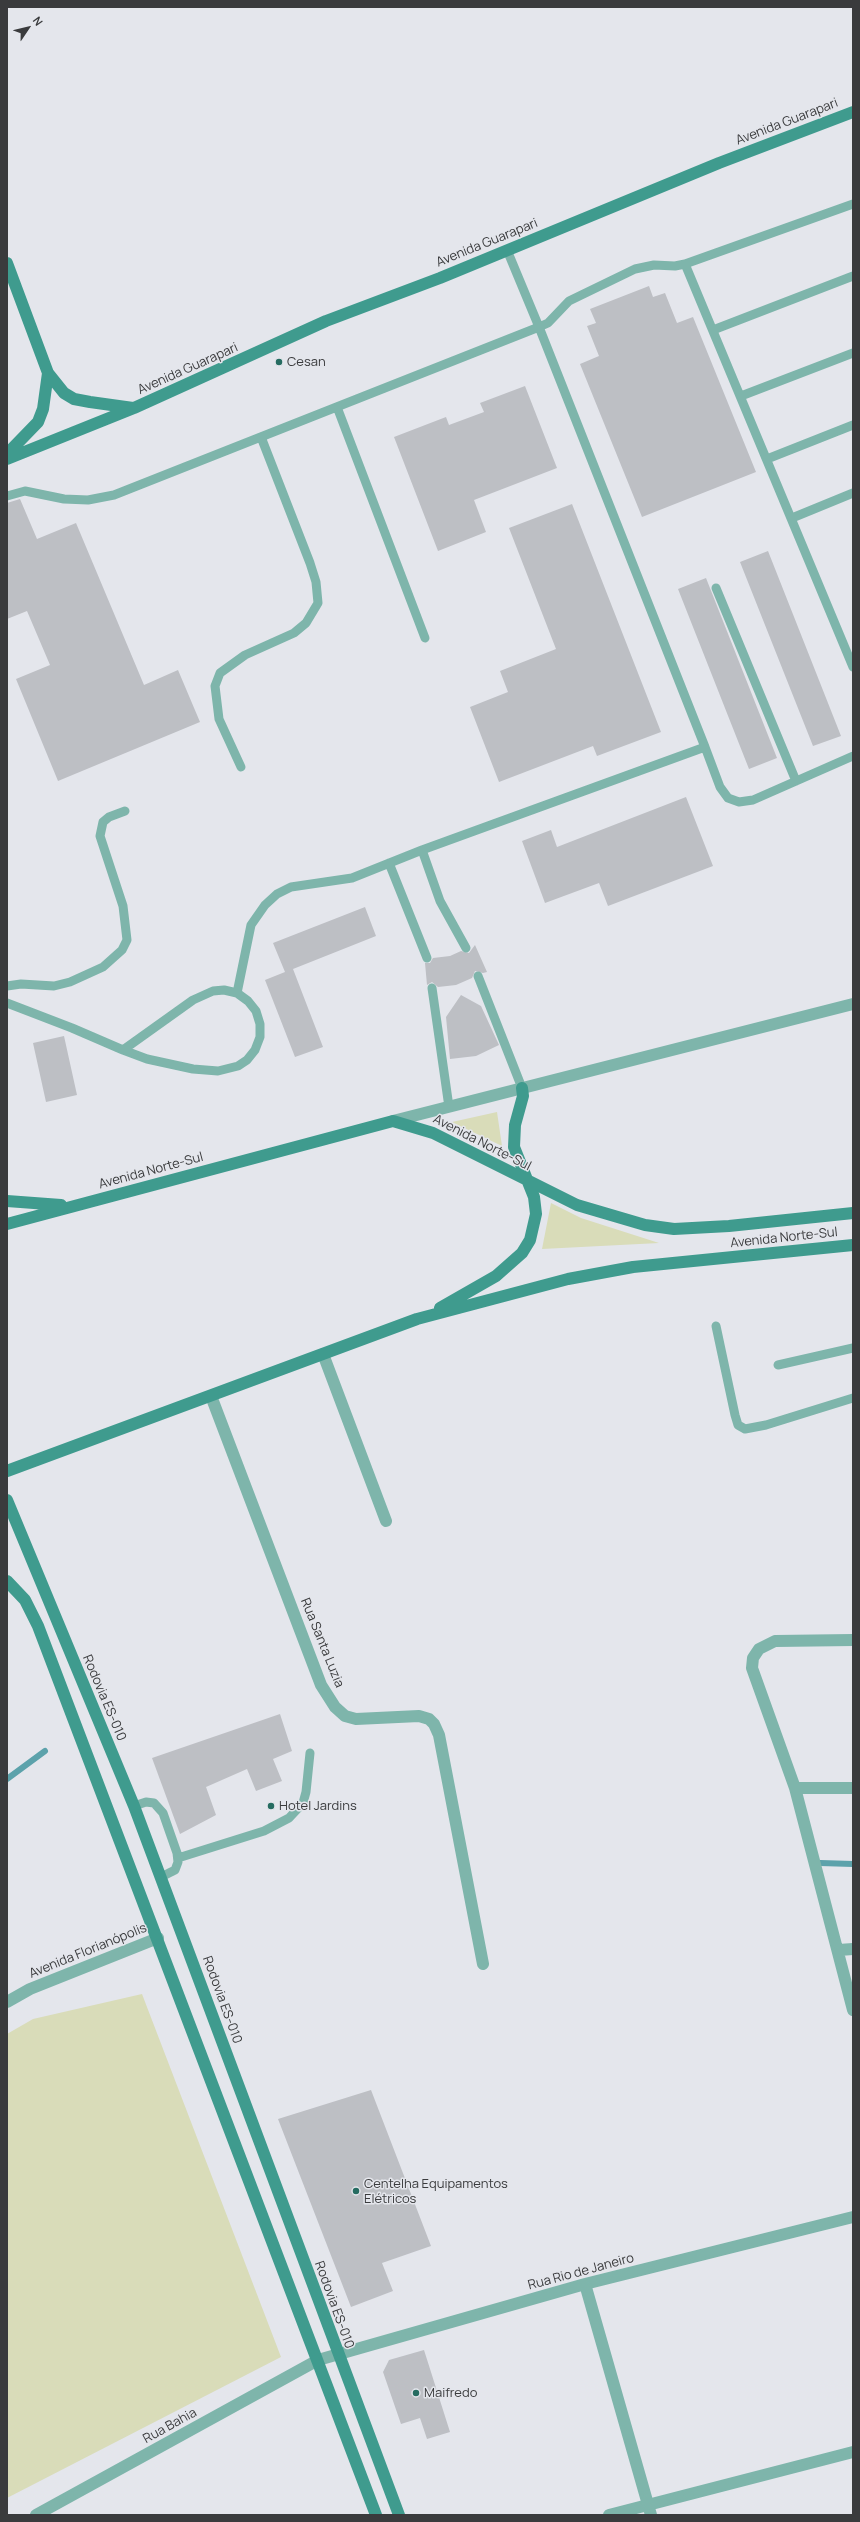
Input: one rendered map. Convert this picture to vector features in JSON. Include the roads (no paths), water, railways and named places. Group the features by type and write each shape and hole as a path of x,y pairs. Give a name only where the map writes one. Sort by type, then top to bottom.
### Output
{"main road":[{"name":"Avenida Guarapari","path":"7,459 134,408 326,321 507,250 726,160 853,112"},
{"path":"7,263 48,372 64,393 74,399 134,408"},
{"path":"7,454 38,422 43,409 48,372"},
{"path":"417,1319 482,1285 522,1253 530,1240 536,1214 530,1182 514,1147 515,1125 523,1096 522,1088"},
{"name":"Avenida Norte-Sul","path":"7,1224 393,1121 433,1133 578,1205 607,1215 645,1225 674,1229 729,1226 853,1213"},
{"path":"7,1201 73,1206"},
{"name":"Avenida Norte-Sul","path":"7,1471 417,1319 568,1279 633,1267 853,1245"},
{"name":"Rodovia ES-010","path":"7,1500 134,1806 337,2354 399,2515"},
{"path":"7,1581 25,1600 38,1626 158,1938 376,2515"}],"street":[{"path":"393,1121 853,1004"},
{"path":"323,1354 386,1521"},
{"name":"Rua Santa Luzia","path":"212,1396 321,1684 335,1707 345,1716 356,1720 419,1716 429,1719 434,1724 439,1735 483,1964"},
{"path":"853,1640 775,1641 758,1649 753,1658 752,1668 795,1788 839,1950 853,2010"},
{"path":"795,1788 853,1788"},
{"name":"Avenida Florianópolis","path":"7,2002 30,1989 158,1938"},
{"path":"839,1950 853,1949"},
{"name":"Rua Rio de Janeiro","path":"318,2360 585,2284 853,2217"},
{"path":"585,2284 649,2510"},
{"name":"Rua Bahia","path":"36,2515 318,2360"},
{"path":"609,2515 649,2510 853,2452"}],"lane":[{"path":"7,496 26,491 64,499 88,500 103,497 261,437 548,324 569,301 635,270 654,265 675,266 685,264 853,204"},
{"path":"507,250 539,327 720,787 728,798 739,802 753,800 853,756"},
{"path":"685,264 853,667"},
{"path":"713,330 853,276"},
{"path":"741,396 853,353"},
{"path":"337,407 425,638"},
{"path":"767,459 853,425"},
{"path":"241,767 219,719 215,686 220,673 245,655 294,633 306,623 318,603 316,582 310,563 261,437"},
{"path":"792,518 853,494"},
{"path":"716,588 796,781"},
{"path":"237,993 251,925 277,894 291,887 352,878 422,850 705,747"},
{"path":"7,986 21,984 54,986 70,982 103,966 122,950 127,940 123,906 100,836 103,822 109,817 125,811"},
{"path":"422,850 440,901 466,948"},
{"path":"390,863 427,958"},
{"path":"478,976 522,1088"},
{"path":"432,988 449,1107"},
{"path":"7,1003 123,1050 147,1059 193,1069 218,1071 238,1066 255,1050 260,1037 260,1024 256,1011 248,1001 237,993 224,990 203,994 123,1050"},
{"path":"716,1326 735,1415 738,1425 745,1429 766,1425 853,1398"},
{"path":"778,1365 853,1348"},
{"path":"178,1858 264,1831 289,1818 303,1803 306,1792 310,1753"},
{"path":"134,1806 150,1802 161,1808 178,1858 175,1870 161,1877"}],"waterway":[{"path":"7,1779 45,1751"},
{"path":"820,1863 853,1864"}],"place":[{"name":"Cesan","path":"279,362"},
{"name":"Hotel Jardins","path":"271,1806"},
{"name":"Centelha Equipamentos Elétricos","path":"356,2191"},
{"name":"Maifredo","path":"416,2393"}]}
